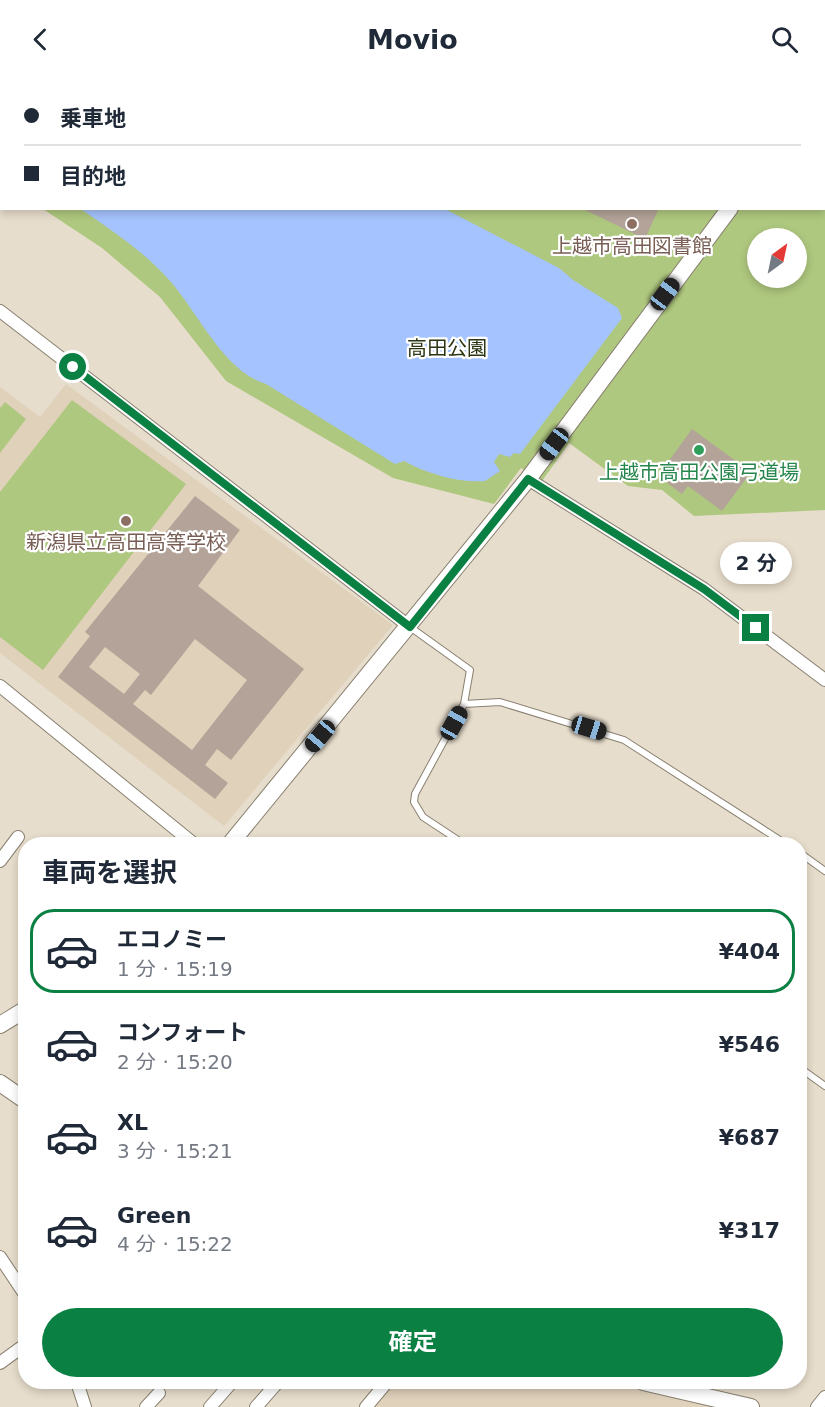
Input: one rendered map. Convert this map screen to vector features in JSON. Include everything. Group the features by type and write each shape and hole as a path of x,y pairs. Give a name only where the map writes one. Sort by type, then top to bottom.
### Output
{"street":[{"path":"236,837 410,627 528,479 729,210"},
{"path":"0,311 410,627"},
{"path":"528,479 704,589 825,680"},
{"path":"2,692 185,837"},
{"path":"0,861 18,837"},
{"path":"0,1025 18,1014"},
{"path":"0,1083 18,1095"},
{"path":"0,1257 18,1284"},
{"path":"0,1363 18,1350"},
{"path":"79,1389 85,1407"},
{"path":"210,1407 226,1389"},
{"path":"256,1407 272,1389"},
{"path":"366,1407 381,1389"},
{"path":"673,1389 751,1407"},
{"path":"146,1407 159,1393"},
{"path":"817,1407 825,1397"}],"lane":[{"path":"410,627 470,670 464,704 415,794 414,802 423,817 453,837"},
{"path":"464,704 500,702 624,740 775,837"},
{"path":"807,859 825,871"},
{"path":"807,1073 825,1086"}],"shaded area":[{"name":"新潟県立高田高等学校","path":"66,384 393,625 224,826 0,653 0,387 40,417"},
{"path":"389,1389 644,1389 715,1407 374,1407"}],"green space":[{"name":"高田公園","path":"45,210 825,210 825,510 694,516 662,490 628,486 569,443 542,481 521,468 494,504 393,478 226,381 160,297 102,248"},
{"path":"72,400 186,484 43,670 0,637 0,492"},
{"path":"5,402 26,419 0,453 0,408"}],"water":[{"path":"82,210 447,210 559,268 573,280 618,308 622,318 520,454 514,453 510,457 499,454 494,462 500,471 485,481 454,479 433,474 404,461 395,464 237,367 212,339 170,281 128,242"}],"building":[{"name":"上越市高田図書館","path":"585,210 658,210 645,239"},
{"name":"上越市高田公園弓道場","path":"692,429 751,472 722,511 688,486 682,494 658,476"},
{"path":"195,496 240,530 198,586 304,669 231,760 217,749 205,765 228,783 215,799 58,677 90,636 85,632","holes":["195,639 247,680 192,750 133,704 145,690 151,695","105,647 140,674 124,694 89,667"]}],"place":[{"name":"上越市高田図書館","path":"632,224"},
{"name":"上越市高田公園弓道場","path":"699,450"},
{"name":"新潟県立高田高等学校","path":"126,521"}],"route":[{"path":"73,367 410,627 528,479 704,589 756,628"}]}
